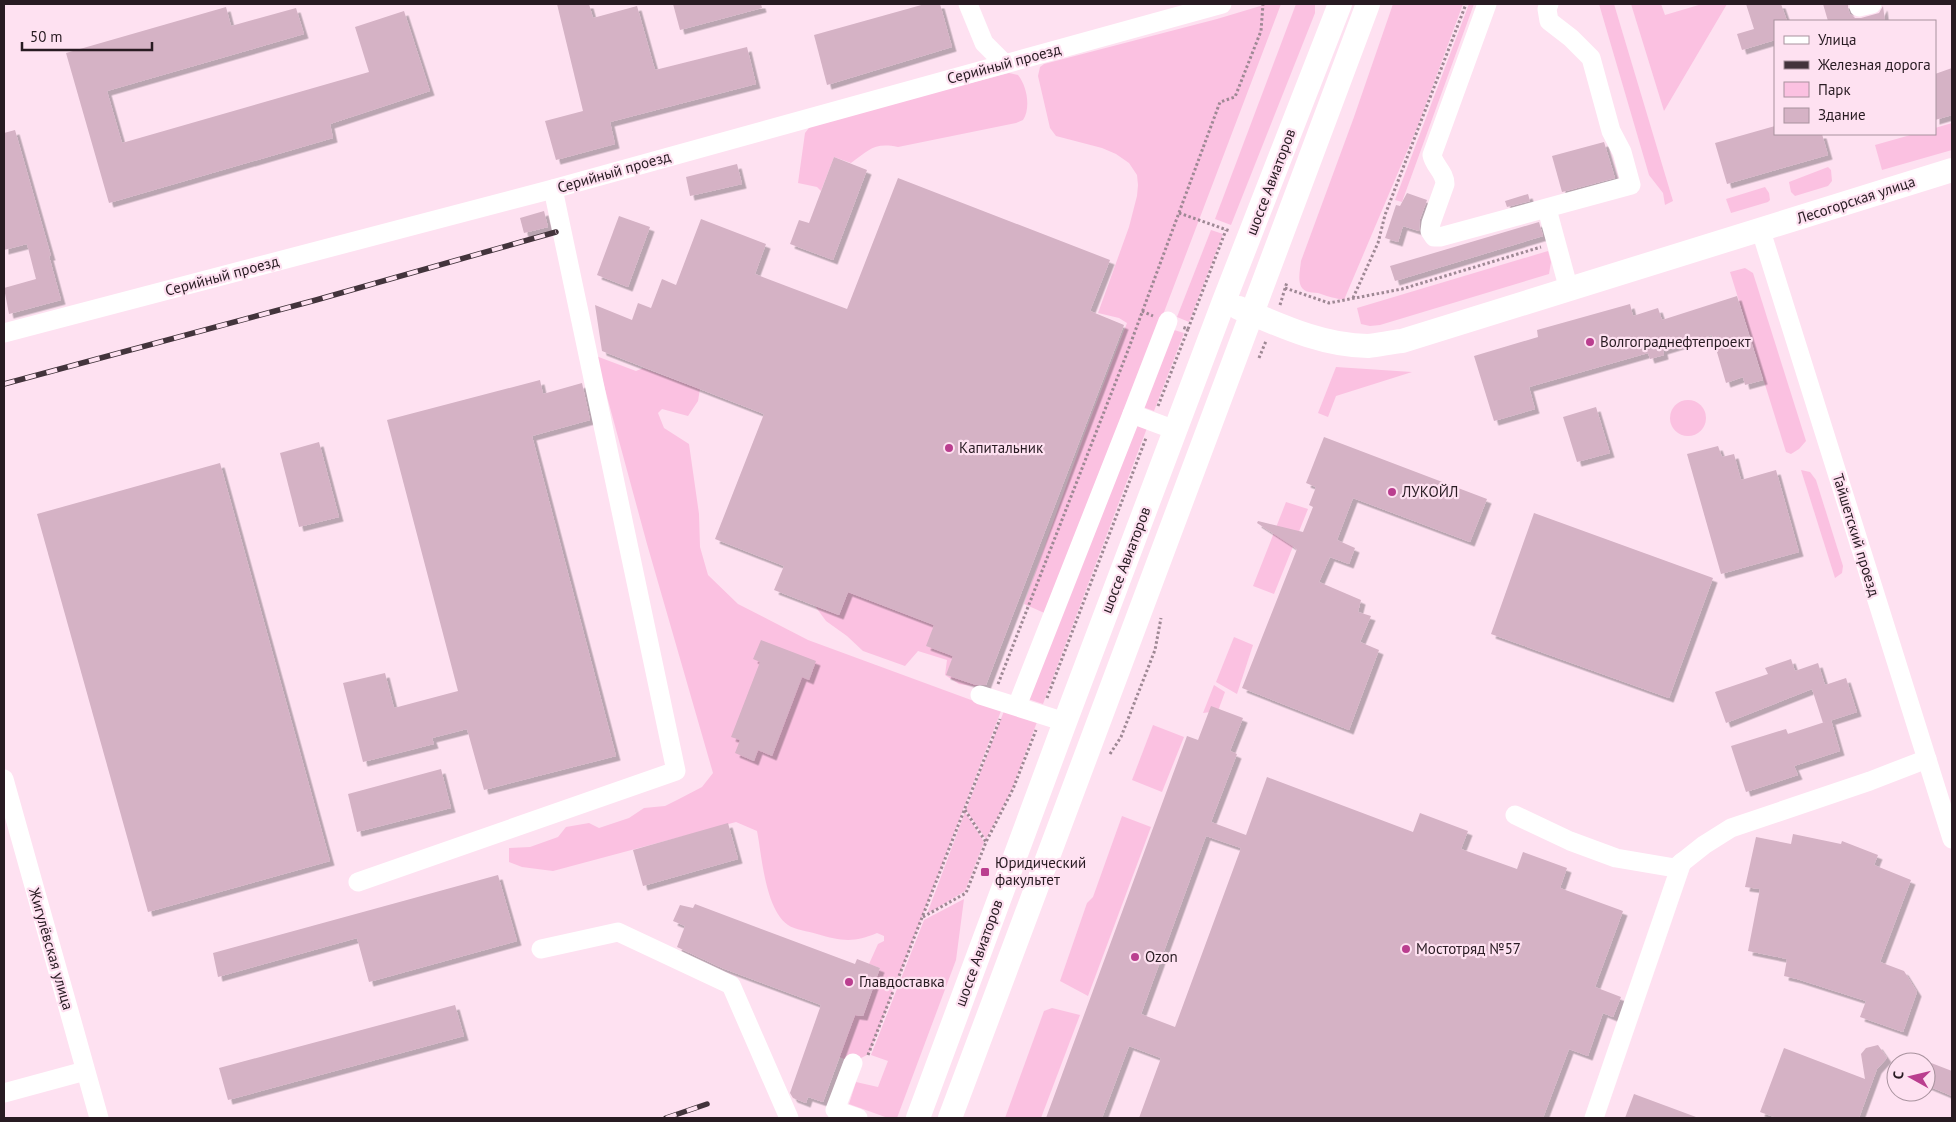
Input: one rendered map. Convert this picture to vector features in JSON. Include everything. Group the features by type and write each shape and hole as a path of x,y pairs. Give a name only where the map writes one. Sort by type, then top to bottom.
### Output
{"main road":[{"name":"шоссе Авиаторов","path":"918,1118 1175,430 1340,4"},
{"name":"шоссе Авиаторов","path":"950,1118 1368,4"},
{"name":"Лесогорская улица","path":"1224,301 1252,314 1335,343 1368,346 1402,341 1761,231 1952,170"}],"street":[{"path":"968,4 984,43 1004,64"},
{"name":"Серийный проезд","path":"4,333 553,189 1222,4"},
{"path":"1487,4 1432,154 1433,160 1445,178 1445,184 1431,223 1430,231 1434,237 1547,209 1632,185 1622,152 1611,132 1591,58 1571,38 1549,21 1547,9 1549,4"},
{"path":"358,882 676,771 553,189"},
{"path":"1547,209 1569,290"},
{"name":"Тайшетский проезд","path":"1761,231 1952,839"},
{"path":"1014,703 1168,321"},
{"path":"1132,414 1175,430"},
{"path":"980,695 1014,703 1065,722"},
{"path":"1515,815 1570,841 1616,858 1675,868 1732,828 1927,760"},
{"name":"Жигулёвская улица","path":"4,779 98,1118"},
{"path":"1594,1118 1682,862"},
{"path":"541,949 618,932 730,985 789,1118"},
{"path":"853,1063 835,1110 858,1118"},
{"path":"4,1094 85,1071"}],"path":[{"path":"853,1063 869,1054 965,810 1014,703 996,691 1127,353 1220,102 1235,97 1261,30 1263,4"},
{"path":"1353,298 1378,243 1385,215 1466,4"},
{"path":"1286,288 1329,303 1402,289 1556,243"},
{"path":"923,917 966,893 986,842 1013,790 1188,329"},
{"path":"965,810 986,842"}],"green space":[{"path":"1267,4 1281,4 1049,615 1024,604 1085,433 1127,323 1119,318 1098,313 1129,227 1138,185 1137,175 1129,163 1116,154 1102,148 1056,136 1050,128 1038,76 1040,67 1044,64"},
{"path":"1296,4 1315,4 1315,13 1231,225 1215,219"},
{"path":"1393,4 1463,4 1419,123 1344,300 1305,290 1299,280 1301,261"},
{"path":"1469,4 1474,4 1402,202 1395,200"},
{"path":"1599,4 1614,4 1673,201 1665,205 1663,193 1649,175"},
{"path":"1631,4 1661,4 1665,15 1702,4 1727,4 1664,111"},
{"path":"1009,73 1018,75 1026,91 1027,109 1023,120 898,147 877,146 851,163 834,157 821,191 817,187 798,183 805,133 812,124"},
{"path":"1952,123 1952,150 1882,170 1875,145 1910,135 1936,135 1936,128"},
{"path":"1828,167 1831,170 1832,181 1828,186 1795,196 1791,192 1789,182"},
{"path":"1765,187 1769,193 1770,200 1768,202 1731,213 1726,199"},
{"path":"1211,230 1223,234 1189,322 1177,317"},
{"path":"1548,251 1551,262 1549,274 1380,325 1370,326 1361,324 1357,308"},
{"path":"1745,268 1753,273 1806,441 1791,454 1786,452 1730,272"},
{"path":"1171,329 1184,333 1154,411 1140,406"},
{"path":"596,356 636,371 643,368 700,389 698,401 688,416 662,409 658,413 664,428 689,444 699,514 700,547 708,575 738,604 808,640 1001,711 869,1054 853,1062 839,1057 855,1015 863,1016 880,968 869,964 878,944 884,941 884,936 877,933 854,940 847,940 788,925 780,917 769,895 757,831 736,822 553,871 522,867 509,862 509,848 530,847 558,837 566,827 589,823 599,828 629,818 644,808 665,806 702,787 713,773 647,544"},
{"path":"1336,367 1412,372 1336,396 1328,417 1318,413"},
{"path":"1688,400 1695,401 1701,405 1705,411 1705,425 1701,431 1695,435 1688,436 1681,435 1675,431 1671,425 1670,418 1671,411 1675,405 1681,401"},
{"path":"1134,423 1147,428 1043,704 1028,699"},
{"path":"1801,470 1810,472 1816,480 1843,566 1842,573 1835,578"},
{"path":"1286,502 1308,509 1274,594 1253,586"},
{"path":"848,592 934,625 927,646 953,656 947,675 986,688 959,684 945,675 947,660 918,651 905,666 863,651 847,636 826,621 815,606 839,615"},
{"path":"1234,637 1253,645 1237,694 1216,682"},
{"path":"1214,685 1225,692 1218,711 1203,713"},
{"path":"1004,711 1037,722 1012,789 986,839 966,810"},
{"path":"1153,725 1184,737 1162,792 1132,780"},
{"path":"965,812 984,842 965,891 927,914"},
{"path":"1122,816 1151,827 1088,996 1060,981 1087,903 1093,897"},
{"path":"964,899 956,960 897,1118 888,1118 849,1104 856,1082 878,1087 888,1061 871,1055 924,920"},
{"path":"1052,1008 1080,1015 1041,1118 1005,1118 1044,1011"}],"building":[{"path":"557,4 589,4 593,18 637,6 655,70 747,47 756,84 610,122 615,144 556,160 545,121 583,111"},
{"path":"673,4 761,4 762,8 680,30"},
{"path":"925,4 940,4 952,47 827,85 814,35"},
{"path":"1746,4 1781,4 1787,20 1774,20 1774,40 1742,50 1737,34 1754,29"},
{"path":"1823,4 1848,4 1850,14 1855,18 1879,13 1883,6 1885,20 1828,20"},
{"path":"226,7 231,26 296,8 304,34 107,91 122,143 369,72 355,27 404,11 430,91 330,124 333,138 109,203 66,53"},
{"path":"1952,68 1952,115 1936,120 1936,74"},
{"path":"1774,126 1774,135 1822,135 1828,155 1727,184 1715,143"},
{"path":"15,130 51,256 49,256 61,300 9,314 4,288 36,279 27,244 4,250 4,133"},
{"path":"1604,142 1615,178 1562,192 1552,156"},
{"path":"834,157 867,170 833,260 790,244 799,220 809,223"},
{"path":"737,164 742,184 690,196 686,177"},
{"path":"898,178 1110,260 1090,311 1124,325 986,685 976,685 946,675 953,656 926,646 934,625 848,592 839,615 774,590 784,566 715,539 764,414 602,351 595,305 632,320 638,303 651,308 662,279 676,285 701,219 766,244 755,274 847,309"},
{"path":"1407,193 1427,200 1420,219 1419,231 1403,226 1398,242 1385,238 1396,205 1400,206"},
{"path":"1528,194 1530,201 1507,207 1505,201"},
{"path":"544,211 548,227 524,233 520,218"},
{"path":"619,216 650,227 628,287 597,275"},
{"path":"1539,222 1543,236 1395,281 1390,266"},
{"path":"1737,296 1763,380 1745,385 1743,377 1726,383 1712,335 1663,350 1664,355 1650,359 1648,353 1529,387 1535,409 1494,421 1474,356 1538,337 1537,330 1630,304 1633,316 1658,308 1662,320"},
{"path":"540,380 543,394 582,383 590,420 532,436 616,756 484,790 467,729 432,738 434,744 363,762 343,683 385,673 394,708 458,691 387,420"},
{"path":"1596,407 1610,453 1577,462 1563,417"},
{"path":"1324,437 1487,499 1470,542 1353,498 1337,540 1355,548 1349,564 1330,557 1319,582 1361,600 1358,612 1371,616 1360,642 1379,650 1349,730 1242,688 1297,549 1257,523 1258,521 1303,532 1313,507 1309,505 1316,487 1306,483"},
{"path":"319,442 339,517 299,527 280,453"},
{"path":"1718,446 1722,457 1734,454 1741,480 1776,470 1799,552 1721,574 1687,454"},
{"path":"220,463 330,861 148,912 37,514"},
{"path":"1534,513 1713,578 1669,698 1491,634"},
{"path":"761,640 816,661 809,680 802,677 772,756 758,750 754,761 735,753 740,740 731,737 760,662 753,659"},
{"path":"1791,659 1795,671 1818,663 1825,685 1846,678 1857,712 1823,723 1812,689 1726,723 1715,692 1768,674 1765,668"},
{"name":"Мостотряд №57","path":"1211,706 1243,718 1230,751 1237,754 1211,822 1246,835 1267,777 1413,832 1420,813 1468,831 1461,849 1517,869 1523,852 1567,868 1560,888 1623,911 1595,987 1621,997 1613,1017 1603,1013 1588,1056 1569,1049 1543,1118 1139,1118 1161,1058 1129,1046 1102,1118 1046,1118 1187,736 1198,740","holes":["1206,836 1241,848 1175,1027 1141,1014"]},
{"path":"1831,720 1840,751 1794,766 1798,775 1746,792 1731,746 1786,729 1788,734"},
{"path":"441,769 451,808 357,832 348,794"},
{"path":"728,823 738,859 643,886 633,850"},
{"path":"1793,834 1841,844 1842,841 1878,855 1874,865 1911,880 1880,962 1904,971 1917,992 1903,1032 1860,1017 1866,1001 1784,976 1787,959 1748,951 1760,889 1745,887 1756,837 1791,844"},
{"path":"498,875 517,941 369,982 357,938 218,977 213,953"},
{"path":"695,904 855,964 857,959 880,968 863,1016 855,1015 823,1102 808,1097 806,1103 793,1098 790,1093 821,1005 722,968 677,947 685,926 673,921 680,905 693,908"},
{"path":"455,1005 464,1036 228,1100 219,1068"},
{"path":"1878,1045 1886,1059 1877,1069 1859,1118 1777,1118 1760,1112 1784,1048 1865,1079 1861,1054 1866,1048"},
{"path":"1936,1065 1952,1071 1952,1096 1936,1089"},
{"path":"1634,1094 1696,1117 1625,1118"}],"railway":[{"path":"4,384 316,300 556,232"},
{"path":"666,1118 707,1104"}],"place":[{"name":"Волгограднефтепроект","path":"1590,342"},
{"name":"Капитальник","path":"949,448"},
{"name":"ЛУКОЙЛ","path":"1392,492"},
{"name":"Юридический факультет","path":"985,872"},
{"name":"Мостотряд №57","path":"1406,949"},
{"name":"Ozon","path":"1135,957"},
{"name":"Главдоставка","path":"849,982"}]}
